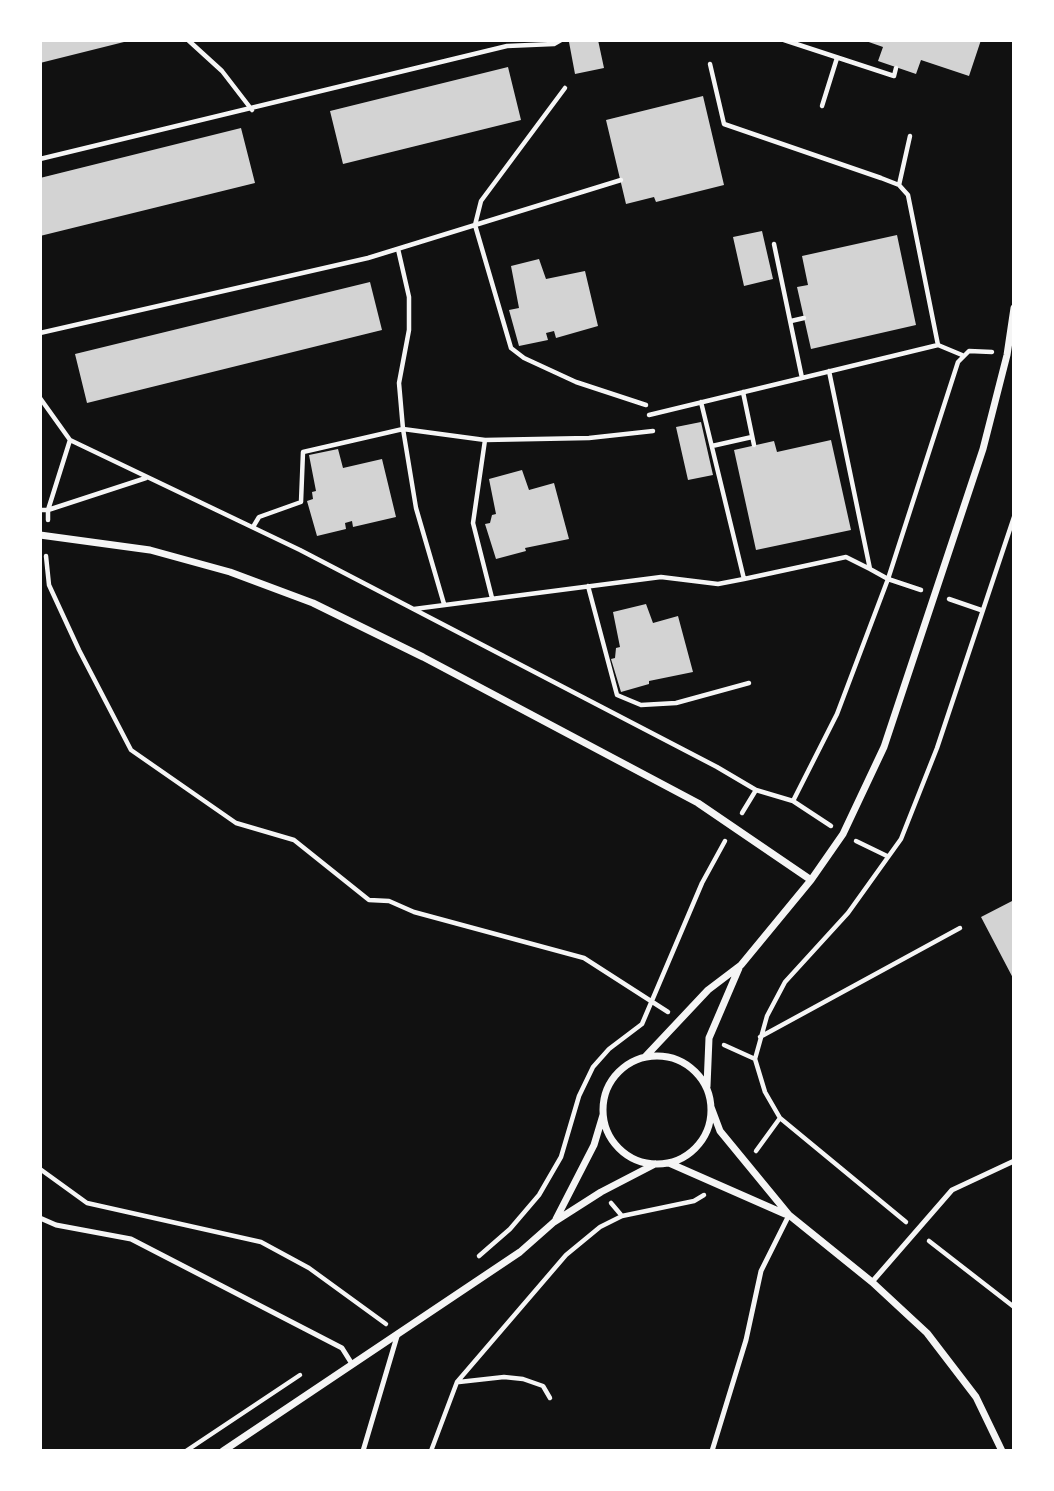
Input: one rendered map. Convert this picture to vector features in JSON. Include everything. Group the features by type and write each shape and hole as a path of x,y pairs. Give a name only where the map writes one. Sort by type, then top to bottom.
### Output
{"street":[{"path":"554,1222 594,1145 609,1085 618,1072 645,1057 708,990 741,965 811,880 843,834 884,747 983,449 1007,355 1014,309"},
{"path":"44,535 150,550 230,572 313,603 423,657 686,797 811,880"},
{"path":"741,965 709,1038 706,1065 708,1090 720,1131 789,1215 872,1282 927,1334 976,1396 1002,1451"},
{"path":"645,1057 668,1057 689,1066 708,1090"},
{"path":"603,1115 614,1143 626,1154 655,1164 669,1163 683,1158 700,1143 710,1122 711,1107"},
{"path":"669,1163 789,1215"},
{"path":"223,1451 520,1252 554,1222 601,1192 655,1164"}],"lane":[{"path":"872,1282 952,1190 1014,1161"},
{"path":"712,1451 746,1340 761,1271 789,1215"},
{"path":"40,1218 56,1225 131,1239 342,1348 352,1364"},
{"path":"363,1451 398,1333"}],"path":[{"path":"188,40 222,71 252,110"},
{"path":"40,159 252,110 507,46 554,44 561,40"},
{"path":"784,40 894,76 896,68"},
{"path":"822,106 837,58"},
{"path":"710,64 724,124 899,185 908,195 938,345"},
{"path":"565,88 481,201 475,225 511,348 576,382 646,405"},
{"path":"899,185 910,136"},
{"path":"40,333 368,258 621,180"},
{"path":"774,244 802,378"},
{"path":"398,248 409,297 409,330 399,383 403,429 416,508 444,604"},
{"path":"791,321 804,318"},
{"path":"649,415 938,345 962,355 979,349 1007,355"},
{"path":"793,802 837,714 888,579 962,355"},
{"path":"830,371 870,569"},
{"path":"743,392 754,445"},
{"path":"40,398 70,440 253,527 756,790 793,802 843,834 887,856"},
{"path":"701,402 744,579"},
{"path":"253,527 259,517 301,502 303,453 403,429 485,440 589,438 653,431"},
{"path":"712,446 752,438"},
{"path":"70,440 48,510 43,556 49,585 131,750 236,823 294,840 369,900 390,901 414,912 584,958 651,1001"},
{"path":"485,440 472,523 492,598"},
{"path":"40,510 48,510 147,478"},
{"path":"1014,517 937,748 901,839 848,913 785,982 767,1016 755,1059 765,1092 780,1118 916,1231 1014,1307"},
{"path":"413,610 661,577 718,584 846,557 888,579"},
{"path":"588,586 617,695 640,705 676,704 749,683"},
{"path":"474,1260 510,1229 538,1195 561,1157 579,1096 593,1067 609,1049 642,1024 702,883 756,790"},
{"path":"759,1038 960,928"},
{"path":"745,1162 768,1138 780,1118"},
{"path":"40,1169 86,1203 261,1242 309,1269 398,1333"},
{"path":"431,1451 457,1382 566,1255 600,1227 622,1216 694,1201 720,1185"},
{"path":"374,1329 396,1316"},
{"path":"186,1451 309,1370"},
{"path":"457,1382 504,1377 523,1379 543,1386 551,1398"}],"building":[{"path":"40,40 128,40 128,41 40,63"},
{"path":"598,40 604,68 575,74 569,42"},
{"path":"863,40 981,40 969,76 921,60 916,74 878,61 883,47"},
{"path":"508,67 521,120 343,164 330,111"},
{"path":"703,96 724,185 656,202 654,197 626,204 606,120"},
{"path":"241,128 255,183 40,236 40,178"},
{"path":"762,231 773,279 744,286 733,237"},
{"path":"897,235 916,325 811,349 797,287 808,285 802,256"},
{"path":"539,259 546,279 585,271 598,326 556,338 554,331 546,333 548,340 519,346 509,310 519,308 511,266"},
{"path":"370,282 382,330 87,403 75,354"},
{"path":"701,422 713,475 688,480 676,427"},
{"path":"831,440 851,530 756,550 734,450 774,441 777,452"},
{"path":"338,449 343,468 382,459 396,517 353,527 352,521 345,523 346,529 317,536 307,501 313,499 312,492 316,491 309,455"},
{"path":"522,470 529,490 554,483 569,539 525,548 526,551 496,559 485,524 490,523 492,515 496,514 489,479"},
{"path":"646,604 653,623 678,616 693,672 649,681 649,684 621,692 611,659 615,658 616,648 620,647 613,612"},
{"path":"1014,900 1014,980 981,917"}]}
